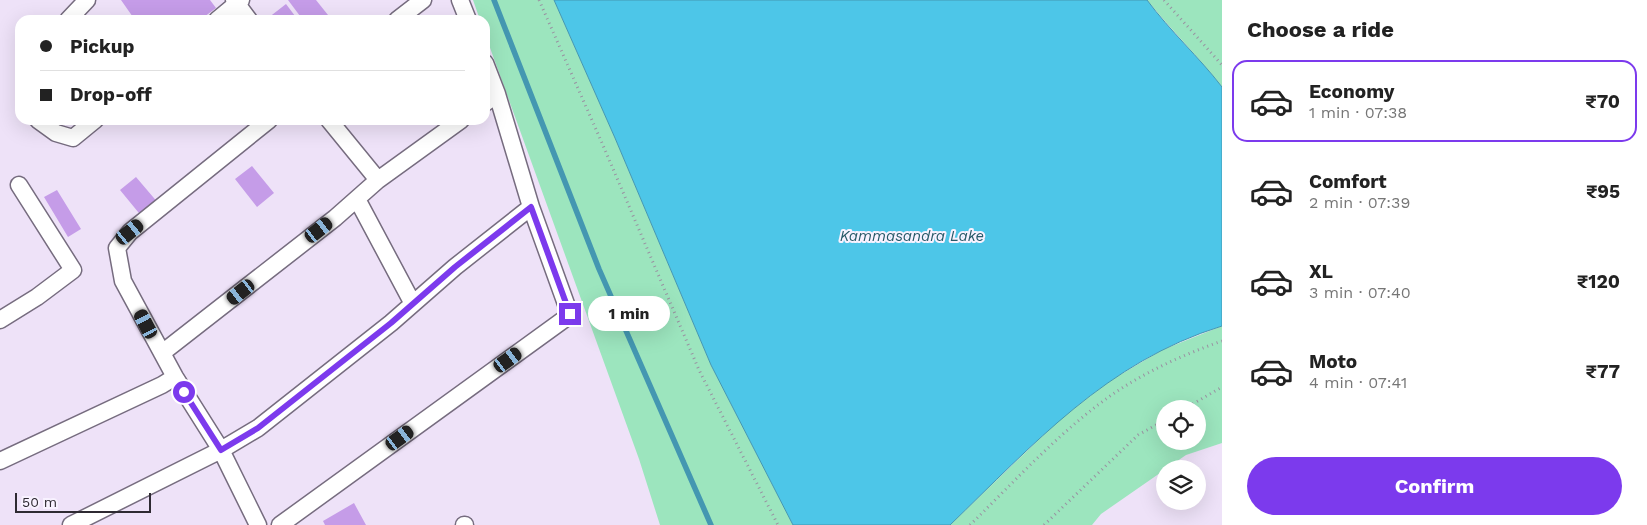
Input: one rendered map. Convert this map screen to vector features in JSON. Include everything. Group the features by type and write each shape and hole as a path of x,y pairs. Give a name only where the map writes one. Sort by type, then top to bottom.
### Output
{"street":[{"path":"404,15 423,0"},
{"path":"460,0 466,15"},
{"path":"72,15 82,1"},
{"path":"222,15 237,1 246,15"},
{"path":"280,525 570,314 491,98"},
{"path":"45,125 56,133 72,138 89,125"},
{"path":"258,525 221,450 162,353 123,281 117,248 130,232 263,125"},
{"path":"333,125 378,180"},
{"path":"162,353 335,218 378,180 454,125"},
{"path":"0,320 73,270 19,185"},
{"path":"357,199 413,304"},
{"path":"72,525 221,450 258,428 531,207"},
{"path":"0,461 176,377"}],"path":[{"path":"539,0 699,370 778,525"},
{"path":"1164,0 1222,65"},
{"path":"970,525 1068,430 1116,393 1168,362 1222,341"},
{"path":"1200,400 1222,387"},
{"path":"1044,525 1138,435 1156,425"}],"green space":[{"path":"473,0 554,0 615,138 711,365 793,525 660,525 639,459 490,48 490,15 478,15"},
{"path":"1147,0 1222,0 1222,87 1204,65"},
{"path":"1222,326 1222,443 1206,448 1206,400 1156,400 1156,450 1201,450 1186,455 1179,460 1156,460 1156,476 1101,514 1092,525 950,525 1059,420 1108,382 1162,350"}],"water":[{"name":"Kammasandra Lake","path":"554,0 1147,0 1222,87 1222,326 1180,342 1142,361 1107,383 1042,436 950,525 793,525 711,365 615,138"}],"building":[{"path":"121,0 210,0 216,8 207,15 132,15"},
{"path":"288,0 316,0 328,15 299,15"},
{"path":"286,4 294,15 272,15"},
{"path":"252,166 274,193 257,207 235,179"},
{"path":"136,177 159,204 143,218 120,190"},
{"path":"57,190 81,229 68,237 44,197"},
{"path":"354,503 366,525 325,525 323,521"}],"waterway":[{"path":"494,0 599,269 711,525"}],"route":[{"path":"184,392 221,450 258,428 391,323 455,267 531,207 570,314"}]}
